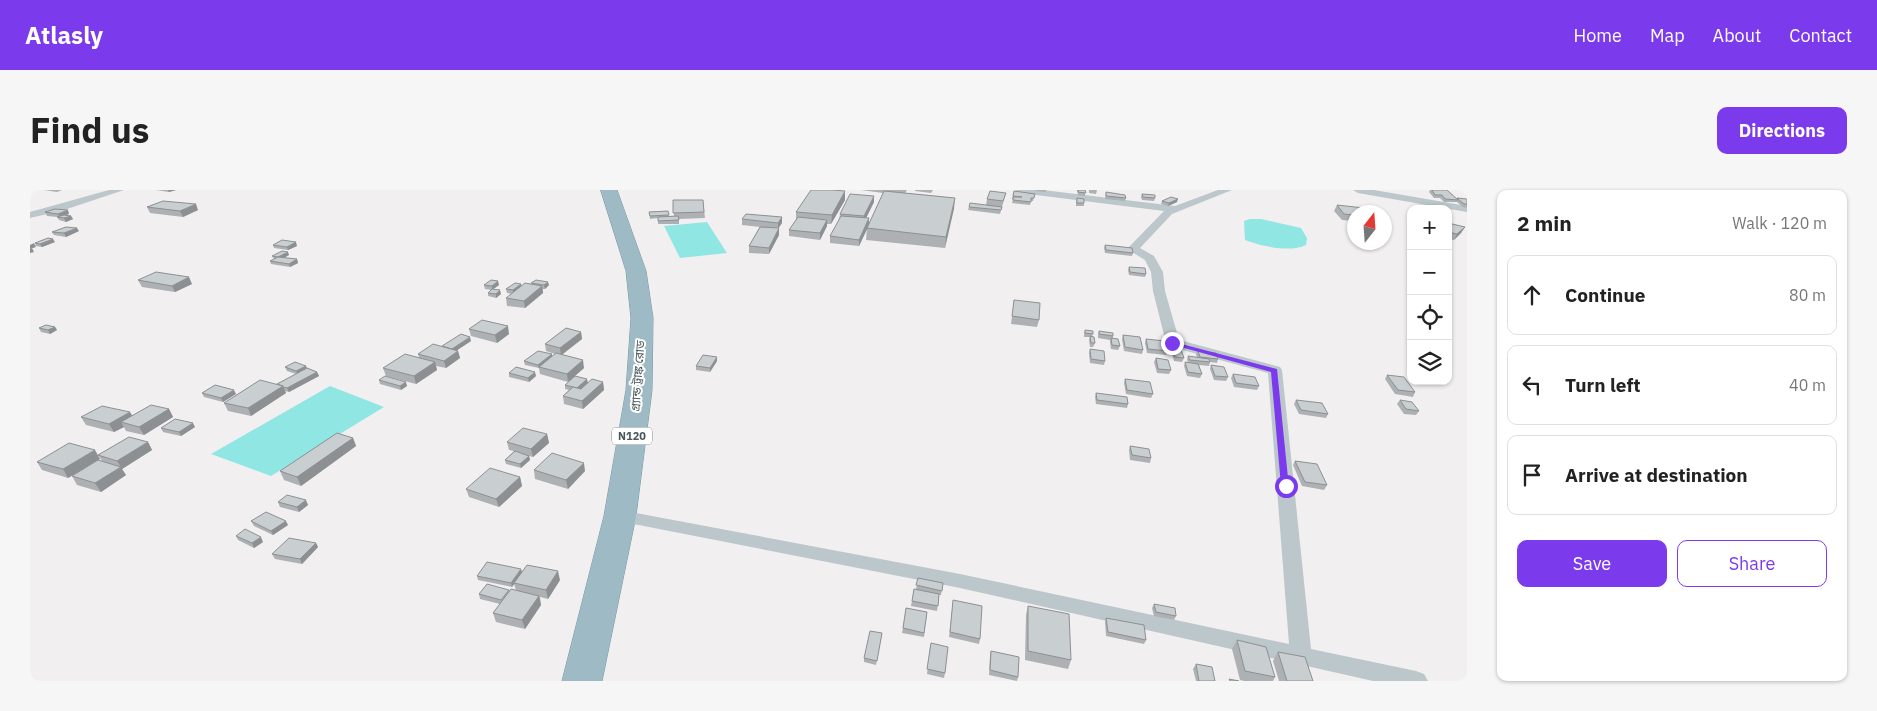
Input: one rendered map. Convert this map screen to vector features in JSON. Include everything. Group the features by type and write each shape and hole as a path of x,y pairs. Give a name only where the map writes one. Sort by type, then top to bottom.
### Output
{"highway":[{"name":"গ্র্যান্ড ট্রাঙ্ক রোড","path":"582,681 620,516 639,390 642,318 636,271 609,190"}],"street":[{"path":"30,215 61,208 118,190"},
{"path":"1020,190 1175,209"},
{"path":"1227,190 1168,212 1133,249 1150,258 1157,272 1172,343 1275,370 1301,656"},
{"path":"1358,190 1467,208"},
{"path":"620,516 960,581 1416,681"}],"water":[{"path":"1261,219 1301,228 1307,238 1306,245 1284,249 1245,240 1244,221"},
{"path":"707,222 727,253 680,258 664,226"},
{"path":"330,386 384,407 271,476 211,454"}],"building":[{"path":"811,190 845,191 832,215 796,212"},
{"path":"1078,190 1085,190 1086,193 1078,192"},
{"path":"1432,190 1447,190 1458,200 1445,199 1442,195 1435,195"},
{"path":"884,191 955,198 946,237 867,228"},
{"path":"990,191 1006,193 1003,201 987,199"},
{"path":"1014,191 1035,194 1034,198 1031,198 1031,202 1013,200 1013,197 1022,197 1013,196"},
{"path":"1106,192 1125,195 1126,198 1106,196"},
{"path":"850,194 874,196 864,216 840,214"},
{"path":"1142,194 1155,195 1155,198 1143,197"},
{"path":"1171,197 1178,199 1169,203 1162,201"},
{"path":"1077,198 1084,199 1084,203 1077,203"},
{"path":"1457,198 1467,199 1467,204 1464,204"},
{"path":"673,200 703,200 704,212 673,213"},
{"path":"163,201 196,204 180,211 147,207"},
{"path":"970,203 1002,207 1001,210 969,207"},
{"path":"1337,205 1347,206 1347,214 1344,214"},
{"path":"55,209 68,210 58,214 45,212"},
{"path":"668,211 669,215 650,216 649,212"},
{"path":"746,214 782,217 778,223 742,219"},
{"path":"64,215 71,216 57,217"},
{"path":"678,216 679,220 658,221 658,217"},
{"path":"841,216 869,218 859,240 830,236"},
{"path":"798,217 827,220 820,233 789,230"},
{"path":"1452,224 1465,227 1457,234 1452,233"},
{"path":"66,227 77,228 64,233 52,232"},
{"path":"760,227 779,228 769,248 749,246"},
{"path":"48,238 53,239 40,244 35,243"},
{"path":"282,240 296,242 287,247 273,245"},
{"path":"1105,245 1132,248 1133,253 1106,250"},
{"path":"282,251 288,252 278,257 272,256"},
{"path":"278,257 297,259 289,264 270,261"},
{"path":"1129,267 1145,268 1146,274 1130,272"},
{"path":"156,272 189,277 172,286 138,280"},
{"path":"491,280 498,281 492,286 484,285"},
{"path":"536,280 548,282 544,285 531,283"},
{"path":"515,283 521,284 513,290 506,289"},
{"path":"525,283 542,286 524,301 506,298"},
{"path":"492,289 500,290 496,294 488,293"},
{"path":"1014,300 1040,303 1039,320 1012,316"},
{"path":"482,320 508,326 495,335 469,329"},
{"path":"46,325 55,327 48,330 39,328"},
{"path":"566,328 581,332 560,348 545,344"},
{"path":"1085,330 1093,331 1093,334 1085,333"},
{"path":"1099,331 1113,333 1113,336 1099,334"},
{"path":"461,334 470,337 452,349 442,346"},
{"path":"1123,335 1140,337 1143,350 1125,347"},
{"path":"1090,336 1094,337 1095,343 1091,343"},
{"path":"1111,338 1118,339 1120,346 1112,345"},
{"path":"1146,339 1165,341 1168,351 1148,349"},
{"path":"433,344 458,351 444,361 418,354"},
{"path":"1172,346 1180,347 1184,358 1175,357"},
{"path":"1090,349 1104,351 1105,361 1091,359"},
{"path":"538,351 552,354 538,365 524,361"},
{"path":"1198,351 1216,353 1218,359 1200,357"},
{"path":"556,353 583,360 567,374 539,367"},
{"path":"405,354 435,362 414,376 383,368"},
{"path":"703,355 717,357 710,368 696,366"},
{"path":"1188,356 1209,359 1210,362 1190,360"},
{"path":"1156,358 1168,360 1171,370 1158,369"},
{"path":"295,362 306,366 296,371 285,367"},
{"path":"1185,362 1198,364 1202,374 1188,372"},
{"path":"1211,365 1224,367 1228,377 1215,376"},
{"path":"516,367 535,372 528,378 509,373"},
{"path":"307,368 317,372 287,388 277,384"},
{"path":"1233,374 1255,377 1259,386 1236,383"},
{"path":"1387,375 1404,377 1407,385 1410,385 1415,392 1398,390"},
{"path":"385,376 406,382 400,386 379,380"},
{"path":"575,376 587,379 577,388 565,385"},
{"path":"592,379 603,382 582,401 563,396 573,387 581,389"},
{"path":"1125,379 1150,382 1153,394 1127,390"},
{"path":"260,380 283,386 248,408 224,403"},
{"path":"215,385 234,390 221,398 202,393"},
{"path":"1096,393 1127,397 1128,404 1097,400"},
{"path":"1296,400 1322,403 1328,414 1301,410"},
{"path":"1400,400 1412,402 1419,411 1406,409"},
{"path":"151,405 169,409 139,427 121,422"},
{"path":"102,406 130,412 109,424 81,417"},
{"path":"175,419 193,423 179,432 161,428"},
{"path":"523,428 547,434 531,449 507,442"},
{"path":"337,433 353,438 297,477 280,471"},
{"path":"129,437 148,442 117,461 98,455"},
{"path":"69,443 95,450 63,469 37,462"},
{"path":"1130,446 1149,449 1151,458 1132,455"},
{"path":"515,451 529,456 520,464 505,460"},
{"path":"552,453 584,463 566,480 534,470"},
{"path":"98,460 121,467 95,483 72,476"},
{"path":"1295,461 1317,464 1327,485 1305,482"},
{"path":"490,468 520,477 496,499 466,489"},
{"path":"287,495 306,500 297,507 278,502"},
{"path":"266,512 286,521 271,531 251,521"},
{"path":"245,529 261,537 252,543 236,536"},
{"path":"289,538 316,543 300,559 272,554"},
{"path":"487,562 521,569 511,583 477,576"},
{"path":"527,565 558,571 546,590 514,583"},
{"path":"918,578 943,583 942,591 916,585"},
{"path":"487,584 509,590 501,600 479,594"},
{"path":"511,589 539,596 522,620 493,613"},
{"path":"914,589 939,594 938,606 912,601"},
{"path":"953,600 982,606 980,639 950,632"},
{"path":"1154,604 1175,608 1176,616 1156,612"},
{"path":"1028,606 1069,614 1071,660 1028,651"},
{"path":"906,608 927,612 924,633 903,628"},
{"path":"1106,618 1144,625 1146,640 1108,632"},
{"path":"870,631 882,633 877,661 864,658"},
{"path":"1237,640 1266,647 1275,677 1245,671"},
{"path":"931,643 948,647 945,673 927,669"},
{"path":"991,651 1019,657 1018,677 990,670"},
{"path":"1278,652 1305,657 1313,681 1287,681"},
{"path":"1196,664 1212,667 1215,681 1199,681"}],"route":[{"path":"1172,343 1275,370 1286,486"}]}
